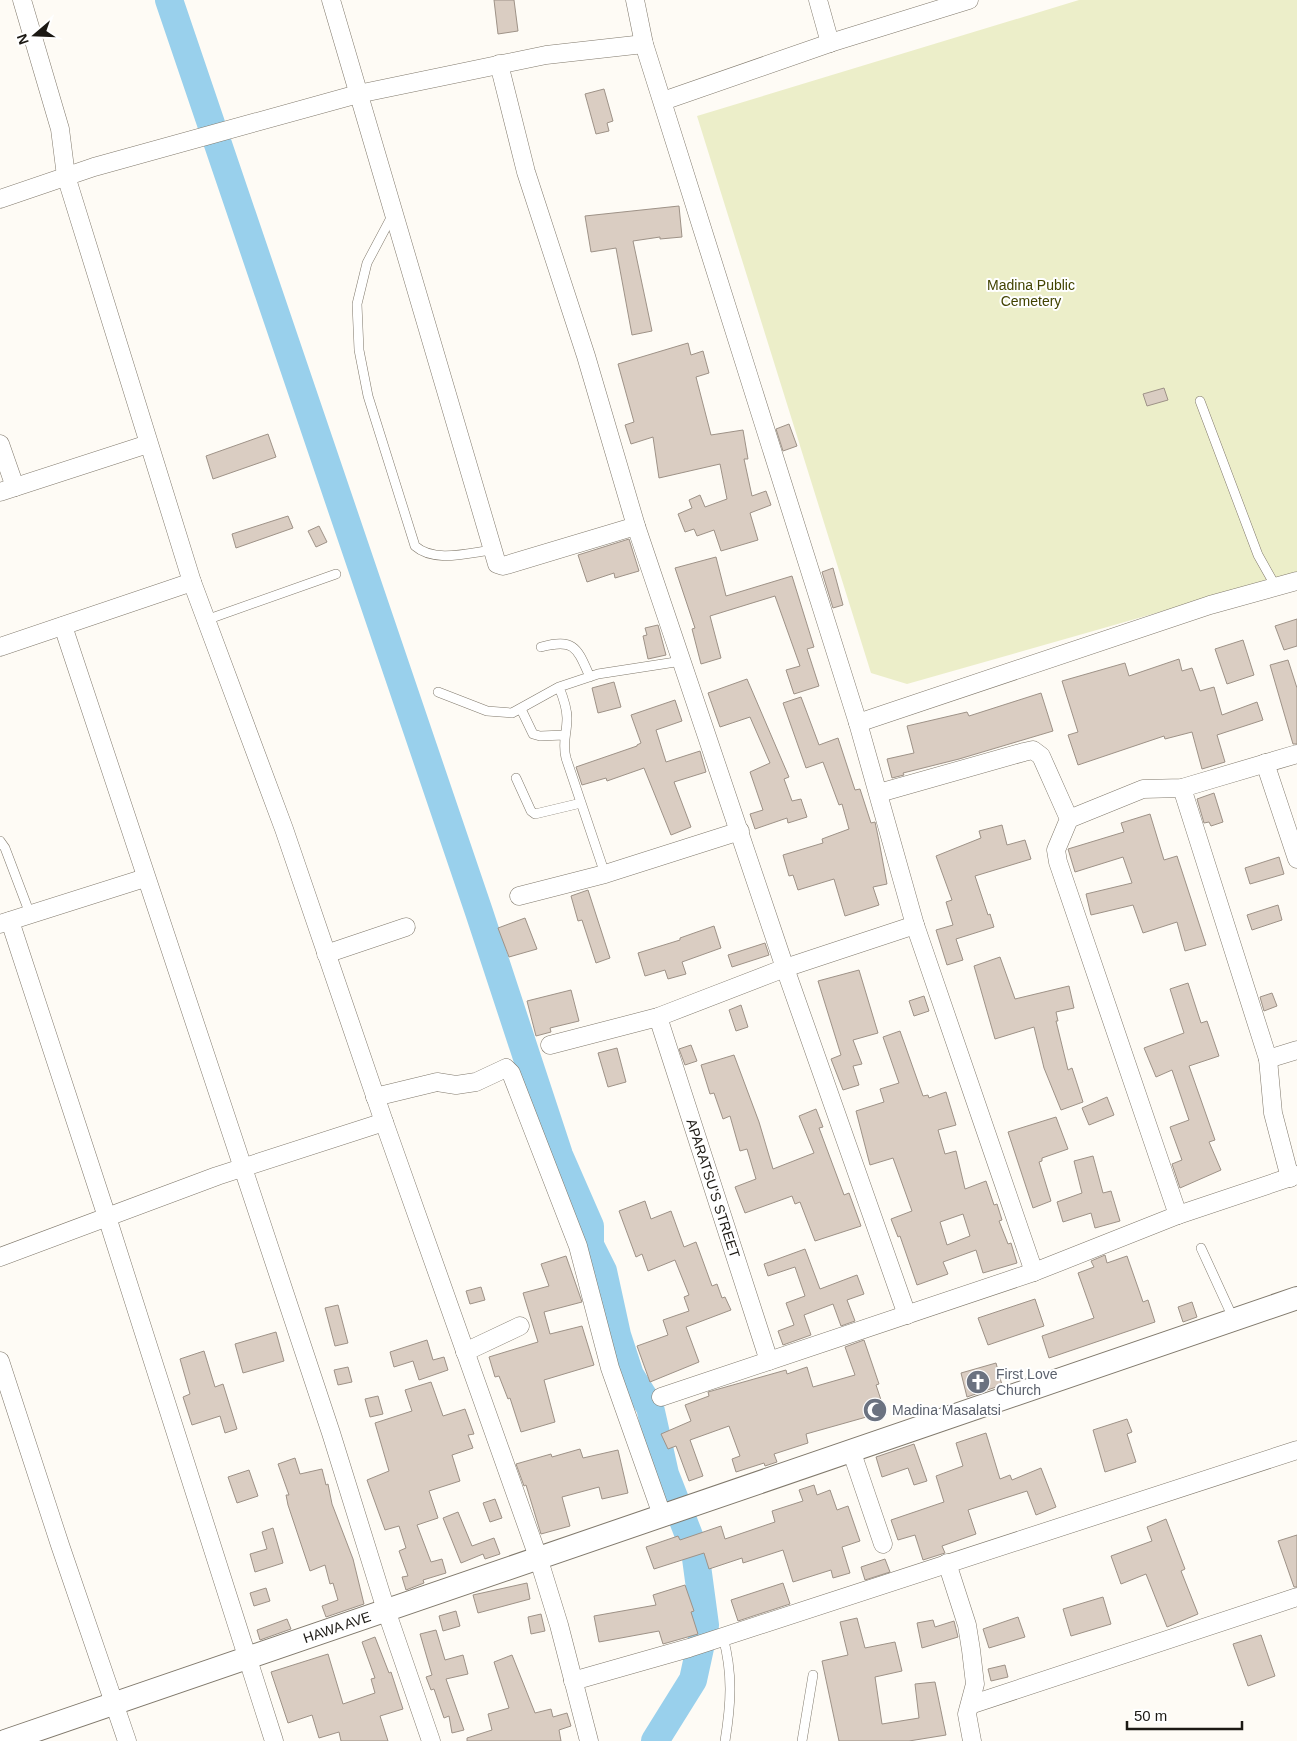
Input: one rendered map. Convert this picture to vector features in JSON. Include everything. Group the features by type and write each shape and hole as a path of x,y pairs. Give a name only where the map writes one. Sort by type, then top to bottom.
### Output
{"street":[{"path":"22,0 60,129 66,176 192,582 284,829 375,1097 538,1557 559,1625 589,1741"},
{"path":"331,0 497,564 503,566 636,526"},
{"path":"635,0 644,44 858,723 915,925 1034,1272"},
{"path":"818,0 830,43"},
{"path":"663,102 830,43 969,0"},
{"path":"0,199 66,176 193,138 358,94 546,55 644,44"},
{"path":"499,64 529,181 586,356 636,526 785,968 906,1314"},
{"path":"0,444 8,490 148,444"},
{"path":"858,723 1210,605 1297,581"},
{"path":"0,647 192,582"},
{"path":"63,626 145,878 328,1423 386,1610 431,1741"},
{"path":"879,793 1033,750 1042,756 1069,819"},
{"path":"1178,1215 1058,862 1056,850 1069,819 1142,789 1182,788 1297,754"},
{"path":"1265,764 1297,859"},
{"path":"661,1397 1034,1272 1178,1215 1293,1176 1273,1114 1268,1059 1182,788"},
{"path":"519,896 605,874 740,831"},
{"path":"145,878 5,923 108,1218 274,1741"},
{"path":"550,1045 658,1017 785,968 915,925"},
{"path":"326,954 406,927"},
{"name":"APARATSU’S STREET","path":"658,1017 769,1361"},
{"path":"1268,1059 1297,1050"},
{"path":"375,1097 437,1082 456,1085 476,1082 506,1068 511,1073 578,1246 610,1368 672,1511"},
{"path":"0,1257 210,1179 384,1122"},
{"name":"HAWA AVE","path":"5,1741 1297,1298"},
{"path":"465,1352 520,1326"},
{"path":"0,1360 30,1455 128,1741"},
{"path":"852,1450 883,1544"},
{"path":"573,1681 689,1648 1297,1450"},
{"path":"948,1563 967,1624 975,1684 967,1714 972,1741"},
{"path":"970,1705 1297,1597"}],"lane":[{"path":"393,214 367,263 357,304 359,350 368,396 415,546 433,556 492,550"},
{"path":"1200,401 1258,555 1276,587"},
{"path":"206,620 336,574"},
{"path":"541,647 557,643 568,644 580,655 590,677"},
{"path":"438,692 487,711 500,714 521,709 536,698 559,687 590,677 624,668 682,661"},
{"path":"559,687 566,712 563,744 566,758 605,874"},
{"path":"521,709 533,734 540,736 564,735"},
{"path":"516,778 531,811 536,814 581,803"},
{"path":"0,841 5,848 30,914"},
{"path":"1200,1248 1234,1320"},
{"path":"717,1639 732,1678 731,1702 724,1741"},
{"path":"802,1741 813,1675"}],"green space":[{"name":"Madina Public Cemetery","path":"1079,0 1297,0 1297,573 907,684 871,673 697,116"}],"building":[{"path":"494,0 514,0 518,31 498,34"},
{"path":"604,89 613,121 607,123 609,131 596,134 585,94"},
{"path":"679,206 682,237 660,239 660,237 633,241 652,331 632,335 616,248 591,252 585,216"},
{"path":"688,343 691,355 703,351 709,373 696,377 711,435 743,430 748,459 744,459 752,496 766,491 771,505 750,513 758,540 721,551 714,530 697,536 694,529 685,532 678,514 692,508 689,500 700,495 705,507 727,499 720,464 659,478 653,437 631,444 625,425 634,422 618,364"},
{"path":"1164,388 1168,400 1147,406 1143,394"},
{"path":"789,424 797,446 783,451 776,429"},
{"path":"268,434 276,457 213,479 206,456"},
{"path":"288,516 293,528 236,548 232,534"},
{"path":"319,526 327,542 316,547 308,531"},
{"path":"629,539 639,571 615,578 614,573 587,582 578,555"},
{"path":"716,557 726,596 792,576 814,647 807,649 819,686 794,694 786,670 800,666 775,596 710,616 721,658 701,664 692,629 695,628 675,568"},
{"path":"833,568 843,605 833,608 822,572"},
{"path":"1297,619 1297,646 1284,650 1275,626"},
{"path":"658,625 666,655 648,659 643,636 647,635 645,628"},
{"path":"1243,640 1254,675 1227,684 1215,649"},
{"path":"1179,659 1182,671 1192,668 1200,691 1214,687 1222,715 1257,702 1263,720 1217,735 1225,762 1202,769 1192,732 1165,739 1164,736 1078,765 1068,735 1078,732 1062,681 1125,663 1129,676"},
{"path":"1288,660 1297,688 1297,744 1293,744 1270,665"},
{"path":"747,679 789,777 784,779 792,801 801,799 807,817 788,823 787,818 755,829 750,814 763,810 750,772 770,763 750,717 720,727 708,693"},
{"path":"614,682 621,707 598,713 592,688"},
{"path":"1041,693 1053,731 959,759 903,773 904,775 892,778 887,759 914,753 907,726 967,712 969,716"},
{"path":"801,697 819,745 838,738 855,790 860,789 871,823 875,822 879,841 887,884 873,887 879,905 845,916 834,879 798,890 793,875 789,876 783,855 823,843 822,839 849,829 842,804 839,805 823,762 806,768 783,703"},
{"path":"675,700 682,721 656,730 666,762 700,751 706,772 674,782 691,827 671,835 644,768 607,781 606,778 582,785 576,767 637,746 641,743 631,715"},
{"path":"1214,793 1223,822 1211,826 1209,822 1204,823 1197,799"},
{"path":"1150,814 1164,860 1177,856 1206,945 1185,951 1177,922 1143,933 1133,905 1091,915 1086,894 1132,883 1123,857 1075,872 1068,849 1124,832 1121,823"},
{"path":"1002,825 1007,845 1025,840 1031,859 975,876 994,927 956,939 963,960 947,965 936,930 953,925 946,902 952,900 936,856 981,838 979,831"},
{"path":"1279,857 1284,874 1250,884 1245,868"},
{"path":"588,890 610,958 596,963 582,920 578,921 571,896"},
{"path":"1278,905 1282,920 1252,930 1247,915"},
{"path":"525,918 537,949 509,957 498,928"},
{"path":"714,926 721,948 682,962 686,974 668,979 665,970 645,976 638,953 680,940 680,938"},
{"path":"765,943 769,955 732,967 728,955"},
{"path":"1000,957 1015,999 1069,986 1074,1008 1056,1012 1058,1021 1056,1021 1068,1070 1072,1068 1083,1102 1061,1110 1044,1068 1034,1027 995,1039 974,966"},
{"path":"859,970 878,1033 853,1040 862,1064 853,1066 859,1085 843,1090 831,1059 841,1055 818,981"},
{"path":"1188,983 1201,1023 1207,1021 1219,1056 1189,1066 1215,1140 1209,1142 1221,1170 1180,1188 1172,1164 1182,1160 1170,1127 1189,1120 1172,1070 1156,1077 1144,1048 1184,1033 1170,989"},
{"path":"571,990 579,1021 550,1028 551,1032 536,1036 527,1001"},
{"path":"1272,993 1277,1006 1264,1011 1260,997"},
{"path":"924,996 929,1011 914,1016 909,1001"},
{"path":"741,1005 748,1027 736,1031 729,1010"},
{"path":"900,1031 923,1096 928,1095 929,1098 946,1092 956,1125 938,1130 945,1154 956,1151 965,1189 986,1181 994,1205 997,1204 1002,1220 999,1221 1008,1244 1011,1243 1017,1263 983,1273 976,1250 943,1262 948,1274 917,1285 900,1236 898,1237 891,1219 912,1211 893,1158 870,1165 856,1111 884,1102 880,1089 899,1083 883,1037","holes":["963,1214 970,1236 947,1245 940,1222"]},
{"path":"691,1045 697,1061 685,1065 679,1049"},
{"path":"617,1048 626,1082 608,1087 598,1053"},
{"path":"734,1055 759,1122 773,1169 814,1153 799,1116 816,1109 823,1127 819,1128 844,1195 849,1193 861,1226 815,1241 800,1202 795,1204 792,1196 745,1213 735,1187 756,1179 747,1149 740,1151 730,1116 723,1119 714,1093 710,1094 701,1065"},
{"path":"1107,1097 1114,1115 1089,1125 1082,1108"},
{"path":"1056,1117 1068,1149 1042,1158 1042,1161 1039,1162 1051,1201 1033,1208 1008,1132"},
{"path":"1093,1156 1103,1193 1111,1191 1120,1221 1095,1228 1091,1213 1063,1222 1057,1202 1082,1193 1074,1161"},
{"path":"645,1201 651,1219 671,1211 684,1247 696,1242 712,1286 717,1284 722,1298 725,1297 731,1310 686,1327 699,1362 650,1382 637,1346 668,1335 663,1320 689,1311 684,1297 689,1295 675,1260 648,1271 642,1254 636,1257 619,1211"},
{"path":"805,1249 820,1289 857,1275 864,1294 847,1300 855,1321 841,1326 833,1304 804,1315 811,1335 783,1345 778,1331 794,1325 786,1303 805,1296 795,1267 768,1276 764,1264"},
{"path":"1105,1255 1107,1263 1127,1256 1143,1302 1148,1300 1155,1322 1049,1358 1042,1336 1094,1318 1078,1273 1094,1267 1091,1261"},
{"path":"566,1256 582,1302 544,1312 550,1334 582,1326 594,1365 544,1380 555,1422 521,1432 510,1398 508,1399 499,1376 495,1377 489,1357 538,1342 523,1293 549,1286 541,1264"},
{"path":"481,1287 485,1300 470,1304 466,1291"},
{"path":"1035,1299 1044,1326 988,1345 978,1318"},
{"path":"1192,1302 1197,1317 1183,1322 1178,1307"},
{"path":"338,1305 348,1343 335,1346 325,1308"},
{"path":"276,1332 284,1361 243,1373 235,1344"},
{"path":"427,1340 433,1360 444,1357 448,1370 419,1380 413,1361 394,1367 390,1352"},
{"path":"864,1340 879,1384 876,1385 886,1415 872,1420 870,1416 806,1434 808,1443 774,1454 777,1462 765,1466 764,1463 736,1472 732,1459 740,1456 729,1426 690,1440 703,1476 689,1481 676,1446 668,1449 661,1434 691,1421 685,1405 709,1396 708,1392 786,1370 787,1374 807,1367 813,1387 855,1375 845,1347"},
{"path":"204,1351 215,1387 223,1384 237,1429 225,1433 220,1416 192,1425 183,1397 190,1394 180,1359"},
{"path":"996,1363 1002,1385 967,1397 961,1373"},
{"path":"348,1367 352,1382 338,1385 334,1370"},
{"path":"431,1382 443,1416 465,1409 474,1434 468,1435 473,1448 452,1455 460,1481 429,1491 438,1518 417,1525 431,1562 442,1559 446,1573 423,1580 424,1583 406,1590 402,1577 408,1576 399,1551 406,1548 399,1526 385,1530 367,1480 389,1471 375,1423 412,1411 405,1390"},
{"path":"378,1396 383,1414 370,1417 365,1399"},
{"path":"1127,1419 1132,1432 1127,1434 1136,1462 1105,1472 1093,1430"},
{"path":"986,1433 1000,1479 1010,1475 1012,1480 1041,1468 1056,1507 1036,1515 1027,1491 968,1510 976,1534 942,1546 945,1553 923,1560 915,1535 898,1540 891,1520 944,1502 936,1476 963,1466 956,1443"},
{"path":"914,1444 927,1481 914,1485 908,1468 882,1477 876,1457"},
{"path":"580,1449 583,1458 618,1450 628,1493 602,1499 599,1487 562,1497 570,1526 541,1534 526,1485 524,1486 516,1464 551,1454 552,1457"},
{"path":"295,1458 300,1474 322,1469 326,1485 328,1484 332,1504 353,1559 364,1604 326,1617 322,1606 338,1600 333,1583 330,1584 325,1565 310,1571 288,1505 286,1495 289,1495 278,1464"},
{"path":"249,1470 258,1496 237,1503 228,1477"},
{"path":"814,1485 817,1495 830,1490 837,1510 848,1506 860,1541 842,1547 850,1573 833,1578 831,1570 793,1582 783,1550 743,1563 742,1558 709,1569 704,1553 654,1569 646,1547 678,1536 680,1540 721,1526 725,1539 775,1522 772,1511 803,1501 799,1490"},
{"path":"495,1499 502,1518 490,1522 483,1503"},
{"path":"458,1512 472,1546 494,1538 500,1554 485,1559 483,1554 461,1563 443,1518"},
{"path":"1166,1519 1185,1569 1181,1571 1198,1614 1167,1627 1146,1574 1121,1584 1111,1556 1152,1541 1147,1527"},
{"path":"273,1528 283,1563 255,1572 250,1554 267,1549 262,1532"},
{"path":"1297,1535 1297,1587 1294,1587 1278,1541"},
{"path":"885,1559 890,1572 865,1580 861,1567"},
{"path":"527,1583 530,1599 478,1613 473,1595"},
{"path":"783,1583 790,1604 738,1621 731,1600"},
{"path":"685,1585 694,1611 691,1612 698,1634 663,1644 659,1631 599,1642 594,1616 656,1605 653,1595"},
{"path":"266,1588 270,1601 254,1606 250,1593"},
{"path":"1103,1597 1111,1624 1071,1636 1063,1609"},
{"path":"456,1611 460,1626 443,1631 439,1616"},
{"path":"541,1614 545,1631 531,1634 528,1617"},
{"path":"1018,1617 1025,1637 989,1648 983,1629"},
{"path":"857,1618 865,1648 895,1642 902,1671 875,1677 882,1724 919,1718 915,1684 935,1682 946,1735 909,1741 839,1741 822,1661 848,1655 840,1622"},
{"path":"287,1619 291,1629 260,1640 257,1630"},
{"path":"933,1620 935,1627 954,1621 958,1637 922,1648 917,1623"},
{"path":"436,1630 445,1660 463,1655 468,1674 446,1679 464,1730 452,1733 449,1716 444,1718 434,1689 431,1690 426,1677 432,1675 420,1634"},
{"path":"1261,1635 1275,1676 1248,1686 1233,1644"},
{"path":"375,1637 389,1673 391,1672 403,1709 380,1716 388,1741 341,1741 339,1732 319,1738 312,1715 288,1723 271,1672 328,1654 343,1704 375,1693 371,1679 375,1678 362,1642"},
{"path":"512,1655 535,1713 551,1709 553,1717 567,1713 571,1726 559,1730 561,1741 467,1741 467,1738 492,1730 488,1714 509,1708 494,1662"},
{"path":"1005,1665 1008,1677 991,1681 988,1669"}],"waterway":[{"path":"169,0 479,912 559,1155 590,1226 590,1245 603,1271 617,1335 630,1375 650,1407 665,1474 695,1551 705,1625 693,1680 655,1741"}],"place":[{"name":"First Love Church","path":"978,1382"},
{"name":"Madina Masalatsi","path":"875,1410"}]}
